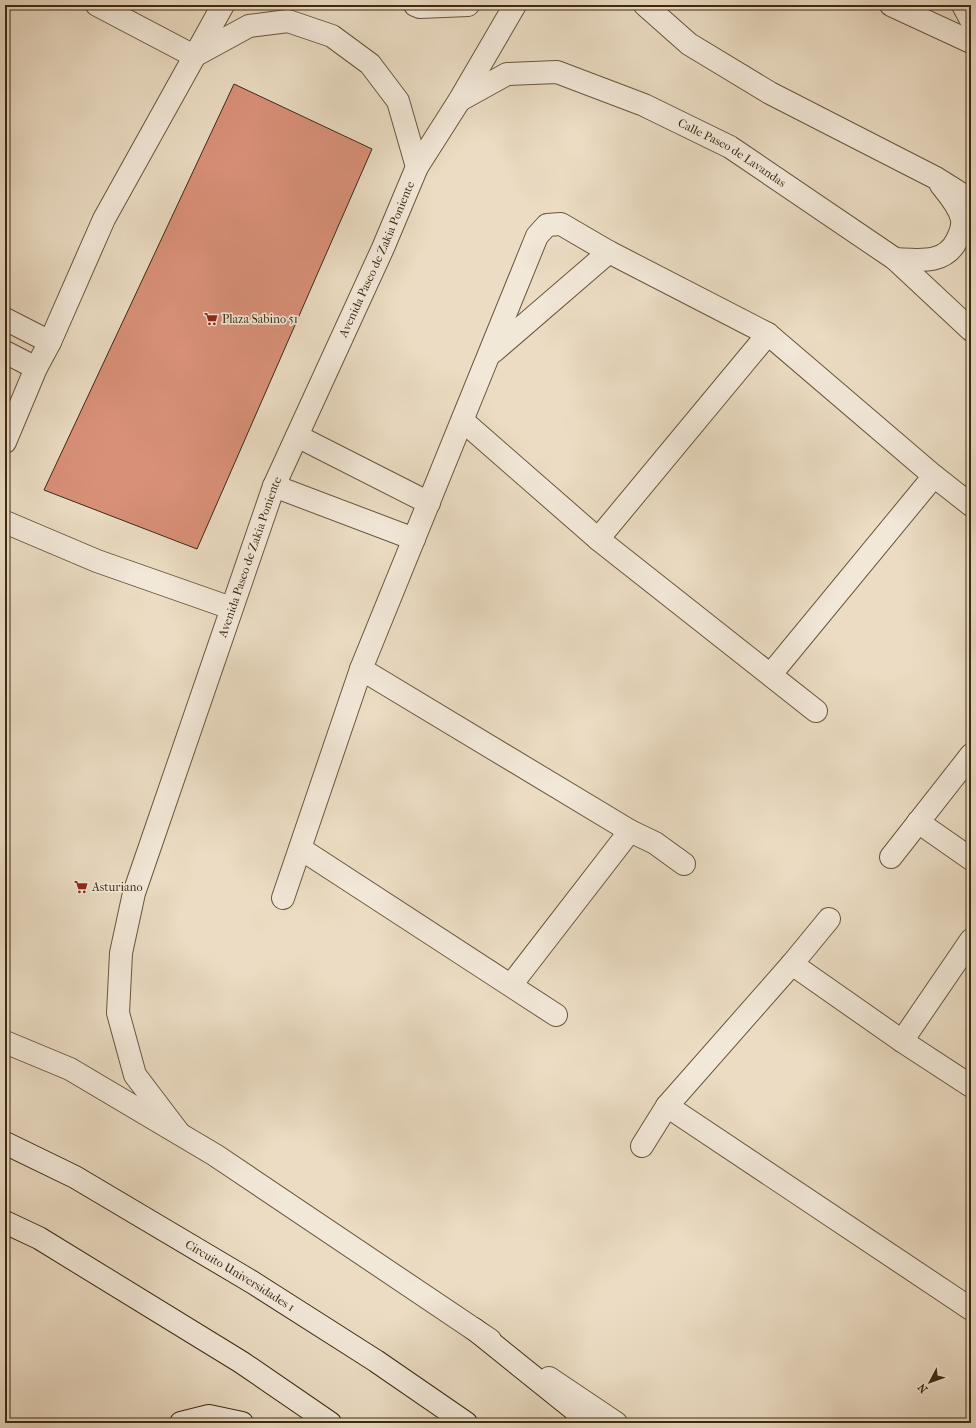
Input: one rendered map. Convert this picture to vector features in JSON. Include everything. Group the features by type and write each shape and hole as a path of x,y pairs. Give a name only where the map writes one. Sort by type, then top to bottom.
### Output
{"street":[{"path":"97,5 194,56"},
{"path":"5,442 36,368 50,342 104,219 223,5"},
{"path":"415,5 420,7 468,5"},
{"name":"Avenida Paseo de Zakia Poniente","path":"179,1133 135,1075 118,1013 121,953 134,893 274,486 383,248 417,168 459,101 515,5"},
{"path":"645,5 689,44 770,93 936,178 971,200"},
{"path":"891,5 971,42"},
{"path":"964,5 971,20"},
{"path":"194,56 249,26 288,21 332,36 370,64 398,101 417,168"},
{"name":"Calle Paseo de Lavandas","path":"459,101 507,74 557,72 644,105 730,147 895,259 971,330"},
{"path":"895,259 921,260 938,258 952,250 960,234 962,220 956,204 936,178"},
{"path":"283,898 301,849 361,669 537,236 547,225 561,224 609,252 768,334 934,476 971,505"},
{"path":"490,354 609,252"},
{"path":"5,320 50,342"},
{"path":"598,539 768,334"},
{"path":"5,352 36,368"},
{"path":"463,421 598,539 816,711"},
{"path":"297,436 429,503"},
{"path":"771,674 934,476"},
{"path":"274,486 414,539"},
{"path":"5,522 97,561 231,608"},
{"path":"361,669 630,831 655,843 684,864"},
{"path":"891,857 971,755"},
{"path":"918,822 971,859"},
{"path":"511,985 630,831"},
{"path":"301,849 556,1015"},
{"path":"642,1146 667,1106 830,919"},
{"path":"902,1041 971,940"},
{"path":"792,964 902,1041 971,1086"},
{"path":"5,1042 70,1069 222,1159 616,1423"},
{"path":"667,1106 971,1309"},
{"name":"Circuito Universidades 1","path":"5,1143 75,1177 252,1282 376,1361 466,1423"},
{"path":"5,1222 39,1238 241,1362 330,1423"},
{"path":"474,1329 591,1423"},
{"path":"181,1423 209,1416 242,1423"}],"building":[{"name":"Plaza Sabino 51","path":"234,84 372,149 197,549 44,490"}],"place":[{"name":"Plaza Sabino 51","path":"211,319"},
{"name":"Asturiano","path":"81,887"}]}
